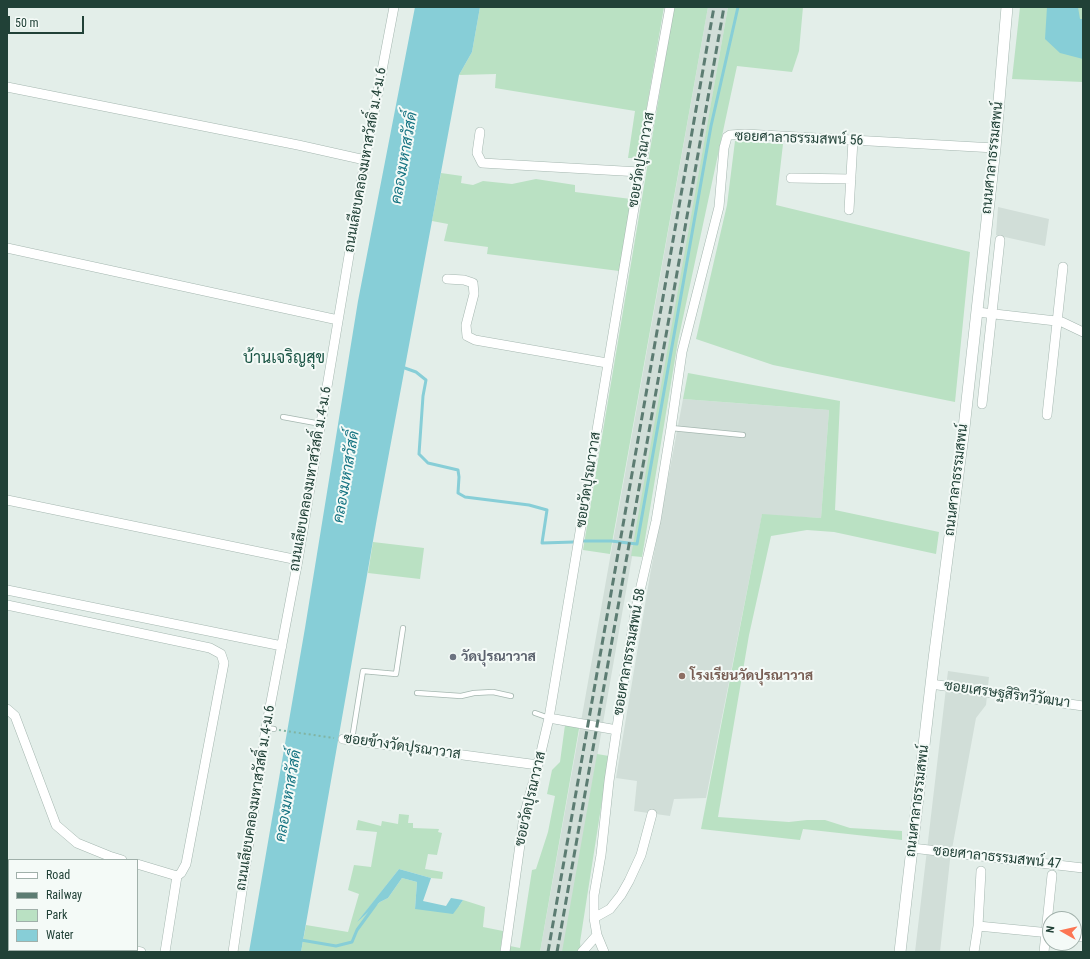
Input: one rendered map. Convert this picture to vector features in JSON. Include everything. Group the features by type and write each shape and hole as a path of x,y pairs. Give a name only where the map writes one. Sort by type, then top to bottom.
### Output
{"street":[{"name":"ถนนเลียบคลองมหาสวัสดิ์ ม.4-ม.6","path":"232,952 270,729 282,646 394,7"},
{"name":"ซอยวัดปุรณาวาส","path":"505,952 524,816 549,718 577,558 607,363 670,7"},
{"name":"ถนนศาลาธรรมสพน์","path":"900,952 931,684 964,428 995,148 1007,7"},
{"path":"7,87 366,160"},
{"path":"480,132 477,153 482,163 640,172"},
{"name":"ซอยศาลาธรรมสพน์ 56","path":"682,352 719,207 724,148 727,137 730,135 745,134 995,148"},
{"path":"850,210 853,140"},
{"path":"791,178 851,179"},
{"path":"982,404 1000,240"},
{"path":"7,248 338,320"},
{"path":"1047,415 1063,267"},
{"path":"447,279 464,280 473,283 474,294 466,325 467,336 475,340 607,363"},
{"path":"977,312 1042,318 1062,322 1083,332"},
{"name":"ซอยศาลาธรรมสพน์ 58","path":"604,952 597,935 594,918 594,895 601,854 609,781 636,608 656,521 682,352"},
{"path":"7,500 298,560"},
{"path":"7,590 282,646"},
{"path":"7,605 210,648 221,654 224,663 186,864 181,873 177,876 164,952"},
{"name":"ซอยเศรษฐสิริทวีวัฒนา","path":"931,684 1083,706"},
{"path":"7,710 16,716 56,825 77,843 119,859"},
{"path":"549,718 617,730"},
{"name":"ซอยข้างวัดปุรณาวาส","path":"343,739 538,765"},
{"path":"594,918 610,909 626,886 641,855 652,814"},
{"name":"ซอยศาลาธรรมสพน์ 47","path":"912,848 1083,868"},
{"path":"138,864 177,876"},
{"path":"974,952 978,926 981,871"},
{"path":"1049,911 1052,875"},
{"path":"978,926 1042,931"},
{"path":"582,952 597,935"}],"lane":[{"path":"283,417 321,424"},
{"path":"671,428 743,435"},
{"path":"353,733 363,671 396,674 403,628"},
{"path":"417,693 461,696 474,693 493,692 511,696"},
{"path":"535,713 549,718"}],"path":[{"name":"ซอยข้างวัดปุรณาวาส","path":"270,729 343,739"}],"shaded area":[{"path":"708,7 728,7 563,952 540,952"},
{"path":"998,207 1049,219 1045,246 996,235"},
{"name":"โรงเรียนวัดปุรณาวาส","path":"683,399 829,410 821,518 762,515 706,798 674,799 670,816 634,811 637,781 616,778 650,575"},
{"path":"948,671 989,677 986,705 976,718 950,860 940,952 915,952"}],"green space":[{"path":"480,7 664,7 638,158 628,158 635,111 495,88 496,74 459,75 472,52"},
{"path":"674,7 708,7 610,554 583,550"},
{"path":"728,7 803,7 799,51 792,72 737,66 678,341 642,557 631,556"},
{"path":"1020,7 1083,7 1083,82 1012,79"},
{"path":"735,141 783,144 776,205 970,252 955,402 773,365 696,339 727,205"},
{"path":"441,173 462,176 461,183 473,185 483,181 512,184 536,179 575,185 575,192 631,199 619,271 487,254 488,247 444,241 448,224 432,221"},
{"path":"688,373 840,401 835,510 939,532 936,554 834,532 807,530 771,536 749,635 718,817 789,822 825,820 850,828 902,831 902,840 803,829 800,840 701,829 762,514 821,518 829,410 683,399"},
{"path":"373,542 424,548 420,579 368,573"},
{"path":"580,723 540,952 509,952 510,946 520,948 532,870 536,869 548,832 555,796 547,794 552,770 560,762 565,725"},
{"path":"597,754 609,756 580,942 581,952 562,952"},
{"path":"399,814 409,815 408,823 413,823 413,828 439,829 438,832 442,833 437,855 428,854 425,869 443,872 442,879 431,878 399,869 359,920 380,902 388,898 402,878 417,882 415,909 459,906 463,900 485,907 483,927 503,931 500,952 301,952 306,925 348,932 359,894 348,890 354,865 371,867 377,832 356,830 358,820 381,826 382,821 398,824"}],"water":[{"name":"คลองมหาสวัสดิ์","path":"415,7 480,7 472,52 459,75 377,518 301,952 249,952 305,628 358,301"},
{"path":"1047,7 1078,7 1080,19 1083,19 1083,59 1060,53 1045,39"},
{"path":"399,869 431,878 423,901 446,906 451,898 463,900 453,914 415,909 417,882 402,878 388,898 380,902 357,922"}],"waterway":[{"path":"584,541 611,541 637,544 711,126 738,7"},
{"path":"402,367 416,372 426,380 423,396 419,454 428,463 458,470 458,493 465,497 529,505 547,510 542,543 574,542"},
{"path":"301,940 336,946 352,942 357,930 376,904"}],"railway":[{"path":"548,952 714,7"},
{"path":"557,952 724,7"}],"place":[{"name":"วัดปุรณาวาส","path":"453,657"},
{"name":"โรงเรียนวัดปุรณาวาส","path":"682,676"}],"district":[{"name":"บ้านเจริญสุข","path":"284,359"}]}
